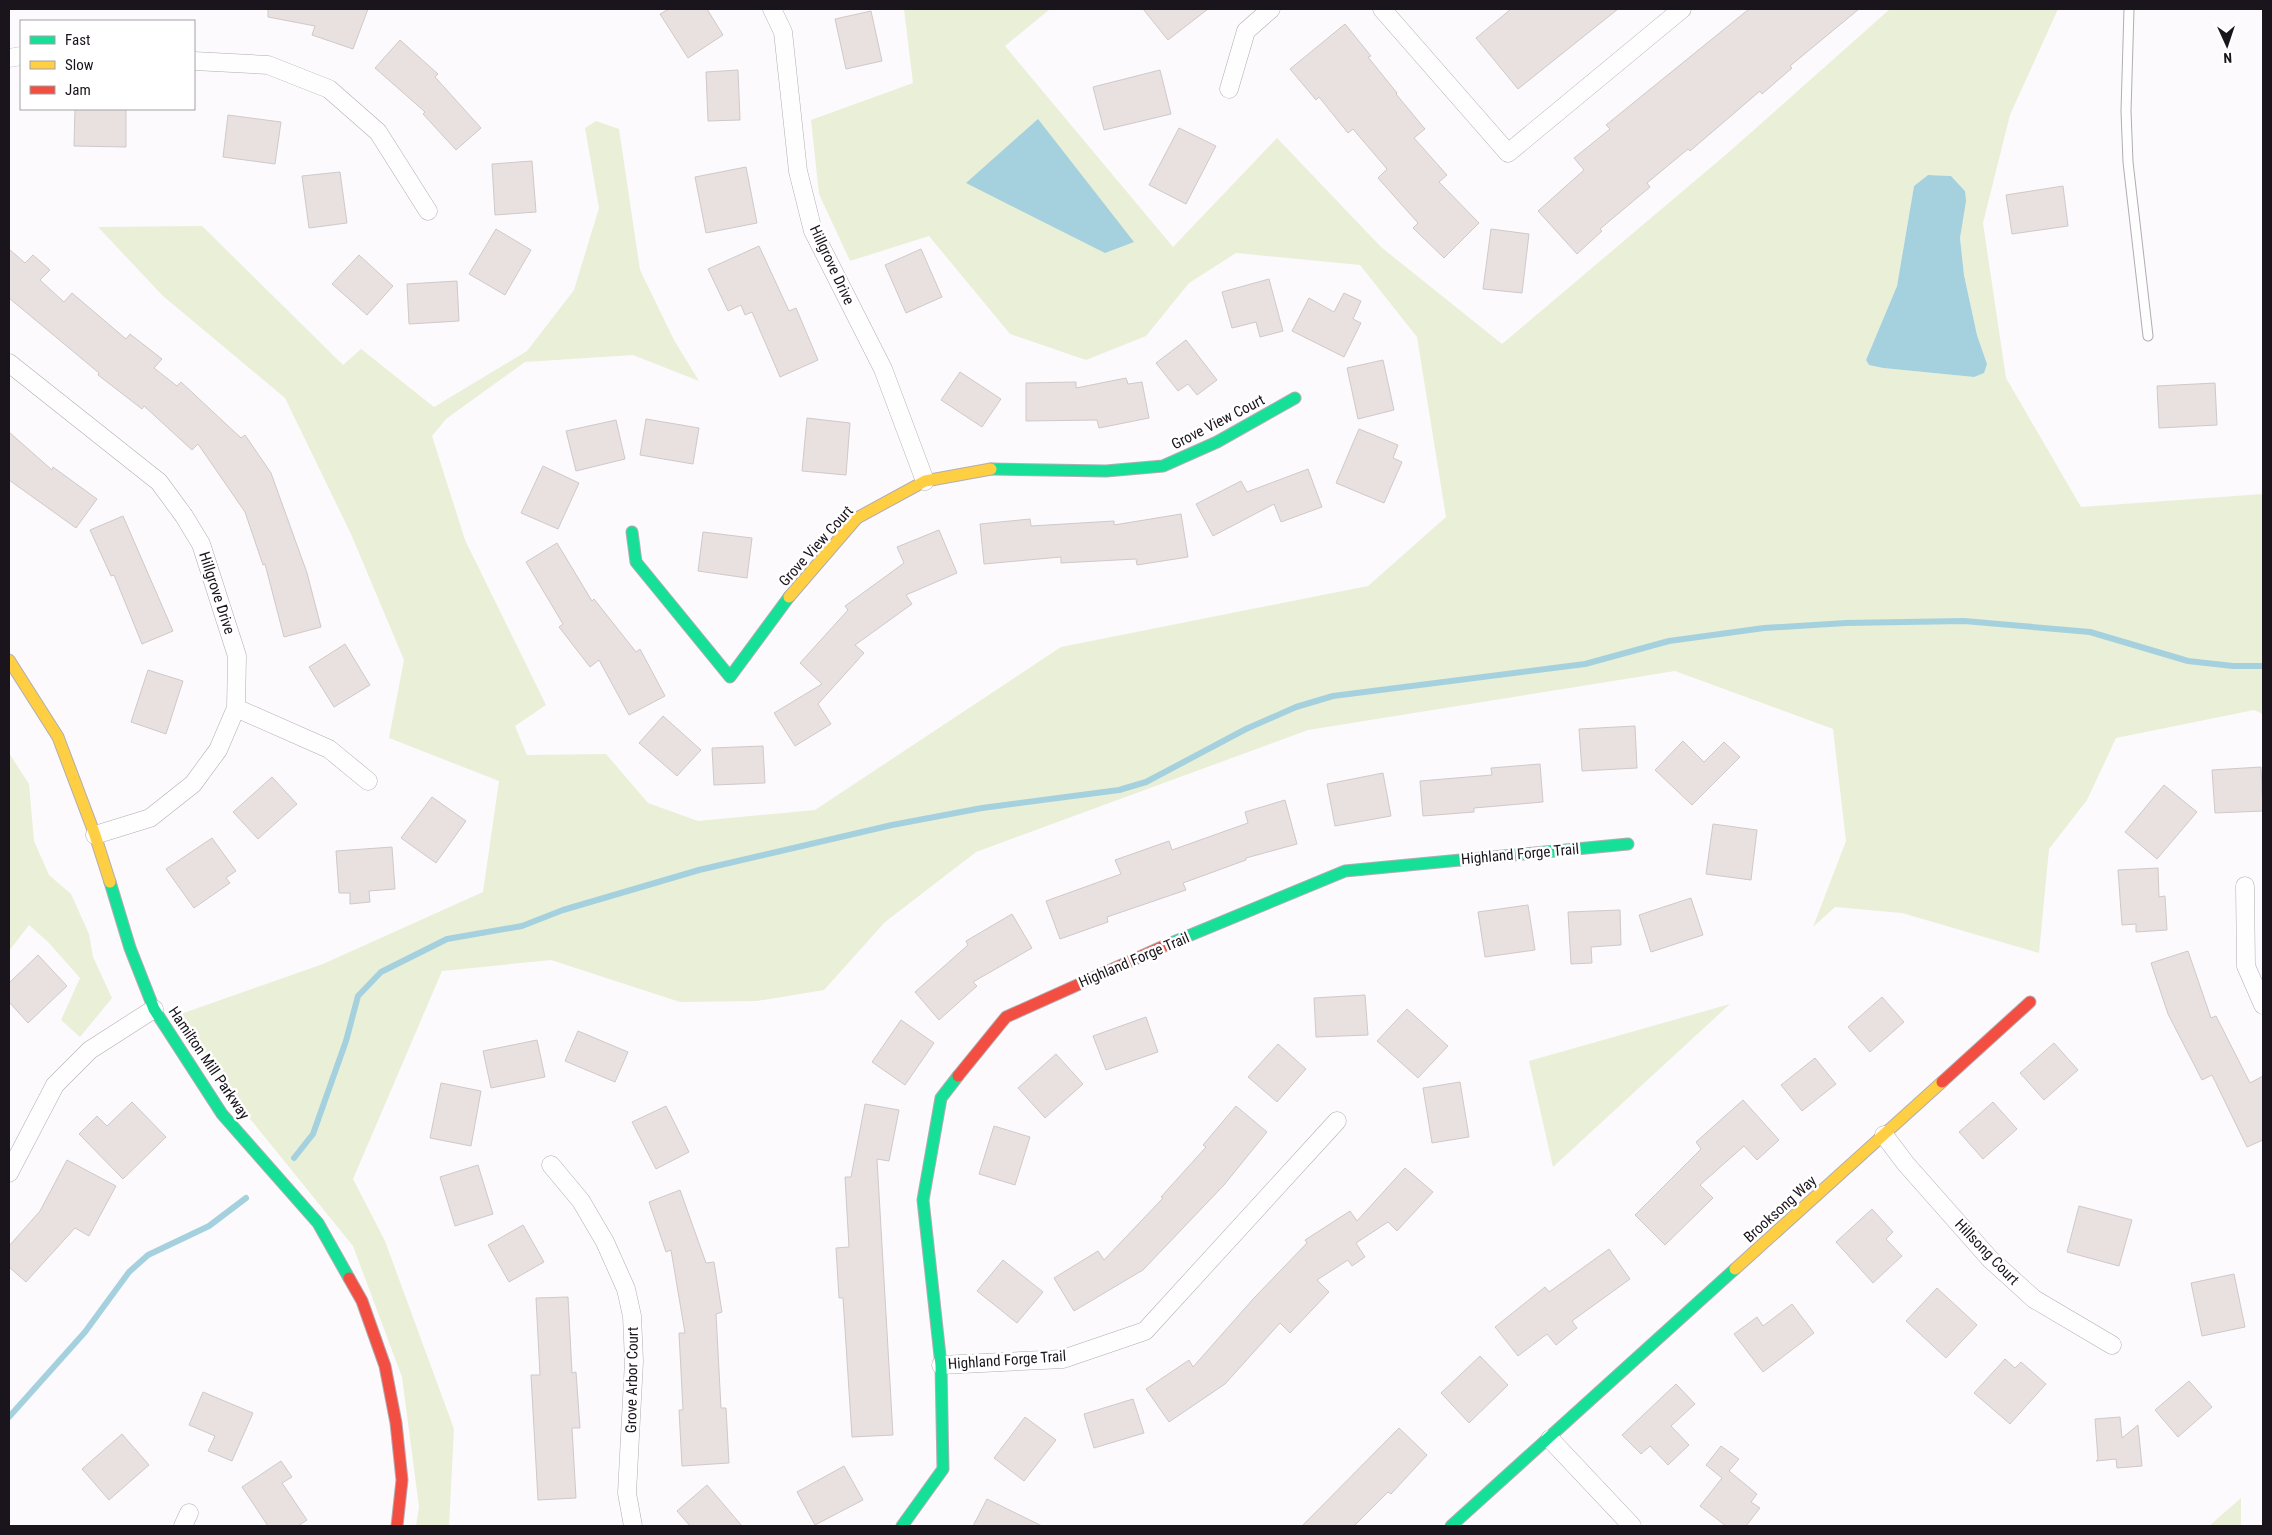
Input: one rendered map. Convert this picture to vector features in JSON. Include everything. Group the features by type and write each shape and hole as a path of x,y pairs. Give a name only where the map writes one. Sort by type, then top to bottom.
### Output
{"street":[{"name":"Hillgrove Drive","path":"772,9 783,32 798,171 813,231 883,369 925,480"},
{"path":"1229,89 1246,31 1271,9"},
{"path":"1382,9 1508,154 1682,9"},
{"path":"195,61 268,64 329,89 378,132 428,211"},
{"name":"Hillgrove Drive","path":"9,363 159,482 184,516 201,544 237,656 236,708 218,750 193,784 150,818 95,835"},
{"name":"Grove View Court","path":"632,532 636,562 730,678 803,579 857,518 925,480 984,469 1106,471 1163,466 1217,442 1295,398"},
{"name":"Hamilton Mill Parkway","path":"9,660 58,736 95,835 130,948 154,1009 222,1114 318,1223 362,1300 385,1366 396,1423 402,1480 397,1526"},
{"path":"236,708 329,749 368,781"},
{"name":"Highland Forge Trail","path":"902,1526 943,1469 940,1365 923,1200 941,1098 1006,1017 1134,959 1345,871 1628,844"},
{"path":"2245,886 2246,966 2263,1005"},
{"name":"Brooksong Way","path":"1452,1526 2030,1002"},
{"path":"9,1173 55,1085 90,1050 154,1009"},
{"name":"Highland Forge Trail","path":"940,1365 1063,1359 1145,1331 1337,1121"},
{"name":"Hillsong Court","path":"1884,1135 1906,1164 1990,1259 2034,1299 2112,1345"},
{"name":"Grove Arbor Court","path":"551,1166 586,1209 605,1242 626,1289 632,1316 634,1361 627,1493 633,1526"},
{"path":"1550,1439 1632,1526"}],"lane":[{"path":"2129,9 2126,111 2128,162 2148,336"}],"green space":[{"path":"904,9 1050,9 1005,46 1173,247 1277,138 1381,247 1502,344 1729,152 1890,9 2058,9 2010,115 1983,223 2006,378 2081,507 2263,494 2263,714 2254,710 2116,738 2087,800 2049,849 2039,953 1902,913 1835,907 1813,927 1846,841 1833,729 1675,671 1308,730 976,852 885,922 824,990 757,1001 680,1002 551,960 442,971 353,1179 385,1241 454,1429 449,1526 416,1526 419,1507 402,1377 353,1246 251,1120 175,1016 323,964 483,892 499,781 389,738 404,660 351,534 285,398 163,296 98,227 202,226 343,365 361,349 434,407 527,351 574,290 599,208 585,128 596,121 619,129 640,270 674,340 699,381 633,355 525,362 446,419 432,436 465,540 546,705 515,726 527,755 606,754 648,803 698,821 815,810 1061,647 1368,586 1446,517 1417,337 1360,265 1236,253 1189,283 1146,336 1086,360 1010,334 929,236 850,261 819,194 811,120 913,83","holes":["1928,175 1951,176 1965,191 1960,238 1964,275 1977,335 1987,364 1974,377 1869,365 1866,360 1897,286 1914,186"]},
{"path":"9,753 29,784 34,841 49,875 71,894 89,934 93,957 112,998 80,1037 61,1020 80,978 49,943 29,925 9,951"},
{"path":"1730,1004 1553,1167 1529,1061"},
{"path":"2241,1498 2241,1526 2209,1526"}],"water":[{"path":"1038,119 1134,242 1105,253 966,183"},
{"path":"1928,175 1951,176 1965,191 1966,201 1960,238 1964,275 1977,335 1987,364 1984,373 1974,377 1883,368 1869,365 1866,360 1897,286 1914,186"}],"building":[{"path":"268,9 368,9 353,49 312,35 315,26 268,17"},
{"path":"669,9 707,9 723,35 688,58 660,14"},
{"path":"1143,9 1208,9 1168,40"},
{"path":"1511,9 1618,9 1518,89 1476,38"},
{"path":"1749,9 1859,9 1790,66 1792,68 1762,94 1760,91 1690,151 1688,149 1647,183 1650,187 1600,229 1602,231 1577,254 1538,211 1584,170 1574,158 1610,129 1606,125"},
{"path":"871,11 882,61 846,69 835,19"},
{"path":"1345,24 1371,56 1368,57 1396,94 1425,129 1414,138 1447,175 1439,182 1479,223 1444,258 1413,228 1418,223 1378,178 1387,169 1353,129 1348,133 1319,97 1316,100 1290,69"},
{"path":"400,40 438,74 435,77 481,128 456,150 423,114 425,112 375,68"},
{"path":"738,70 740,120 708,121 706,72"},
{"path":"1160,70 1171,114 1104,130 1093,87"},
{"path":"75,110 126,110 126,147 74,146"},
{"path":"228,115 281,122 275,164 223,157"},
{"path":"1179,128 1216,146 1186,204 1149,185"},
{"path":"532,161 536,212 495,215 492,164"},
{"path":"746,167 757,223 706,233 695,177"},
{"path":"340,172 347,223 309,228 302,176"},
{"path":"2063,186 2068,226 2012,234 2006,195"},
{"path":"496,229 531,250 505,295 469,274"},
{"path":"1491,229 1529,234 1522,293 1483,289"},
{"path":"759,246 789,311 796,308 818,360 780,377 752,312 745,315 741,305 728,311 708,269"},
{"path":"9,249 25,263 33,255 50,270 40,280 64,302 72,293 126,339 130,334 162,359 154,368 177,386 181,382 241,438 245,435 271,473 307,573 321,627 284,637 265,564 263,565 245,512 198,444 192,450 144,406 142,409 98,375 99,373 9,298"},
{"path":"921,249 942,297 906,313 885,265"},
{"path":"359,255 393,286 367,315 332,284"},
{"path":"1269,279 1283,331 1260,337 1256,322 1232,328 1222,292"},
{"path":"457,281 459,321 409,324 407,284"},
{"path":"1344,293 1361,301 1353,319 1361,323 1344,357 1292,331 1309,298 1334,312"},
{"path":"1186,340 1217,380 1197,395 1188,384 1178,391 1156,363"},
{"path":"1383,360 1394,410 1358,419 1347,368"},
{"path":"960,372 1001,399 982,427 941,400"},
{"path":"1126,378 1128,384 1142,382 1149,418 1099,428 1097,420 1026,421 1026,383 1076,382 1076,388"},
{"path":"2215,383 2217,425 2159,428 2157,386"},
{"path":"807,418 850,423 846,475 802,471"},
{"path":"646,419 699,428 693,464 640,455"},
{"path":"616,420 625,459 576,471 566,431"},
{"path":"1359,429 1398,445 1393,458 1402,462 1384,503 1336,483"},
{"path":"9,432 52,470 53,467 97,499 76,528 9,480"},
{"path":"543,466 579,483 558,529 521,513"},
{"path":"1308,469 1322,507 1281,522 1274,504 1213,536 1196,504 1241,481 1247,492"},
{"path":"1181,514 1188,557 1137,565 1136,559 1061,563 1061,557 984,564 980,524 1030,519 1031,526 1114,521 1114,525"},
{"path":"123,516 173,631 142,644 114,575 111,576 90,530"},
{"path":"939,530 957,573 906,595 912,604 855,645 864,653 818,704 831,724 795,746 774,713 822,684 800,663 848,610 845,606 904,563 897,547"},
{"path":"703,532 752,538 747,578 698,571"},
{"path":"557,543 592,601 594,599 636,652 640,649 665,696 629,715 599,660 590,667 559,627 563,624 526,562"},
{"path":"345,644 370,685 334,707 309,667"},
{"path":"148,670 183,681 166,734 131,722"},
{"path":"663,716 701,750 677,776 639,743"},
{"path":"1635,726 1637,768 1582,771 1579,729"},
{"path":"1683,741 1704,762 1724,742 1740,757 1692,805 1655,770"},
{"path":"763,746 765,783 714,785 712,748"},
{"path":"1540,764 1543,802 1474,808 1474,812 1423,816 1420,781 1492,775 1491,768"},
{"path":"2261,767 2263,811 2215,813 2212,770"},
{"path":"1383,773 1391,816 1335,826 1327,784"},
{"path":"272,777 297,804 258,839 233,812"},
{"path":"2164,785 2197,812 2157,859 2125,832"},
{"path":"432,797 466,821 436,863 401,838"},
{"path":"1285,800 1297,844 1246,858 1246,860 1183,883 1186,890 1107,917 1108,922 1060,939 1046,901 1121,874 1115,860 1169,841 1172,850 1248,823 1245,812"},
{"path":"1713,824 1757,830 1751,880 1706,874"},
{"path":"212,838 236,871 226,878 230,883 194,908 166,869"},
{"path":"392,847 395,889 369,891 370,902 350,904 350,893 339,893 336,851"},
{"path":"2158,868 2159,897 2165,896 2167,930 2136,932 2136,924 2122,925 2118,870"},
{"path":"1691,898 1703,935 1651,952 1639,915"},
{"path":"1528,905 1535,950 1485,957 1478,912"},
{"path":"1620,910 1621,945 1591,947 1592,963 1571,964 1568,912"},
{"path":"1012,914 1032,948 973,982 977,986 939,1020 915,992 968,945 966,941"},
{"path":"2188,951 2211,1018 2216,1016 2250,1083 2263,1076 2263,1140 2247,1147 2212,1075 2202,1080 2168,1014 2151,963"},
{"path":"38,955 67,986 28,1023 9,1002 9,983"},
{"path":"1365,995 1368,1035 1316,1037 1314,998"},
{"path":"1882,997 1904,1022 1870,1052 1848,1027"},
{"path":"1407,1009 1448,1046 1418,1078 1377,1041"},
{"path":"1146,1017 1158,1052 1106,1070 1093,1036"},
{"path":"901,1020 934,1043 905,1085 872,1062"},
{"path":"578,1031 628,1052 615,1082 565,1061"},
{"path":"537,1040 545,1077 491,1088 483,1051"},
{"path":"2054,1043 2078,1070 2044,1100 2020,1073"},
{"path":"1278,1044 1306,1069 1277,1102 1248,1077"},
{"path":"1056,1054 1083,1084 1045,1118 1018,1088"},
{"path":"1815,1058 1836,1084 1802,1111 1781,1085"},
{"path":"1460,1082 1469,1137 1432,1143 1423,1088"},
{"path":"441,1083 481,1091 471,1146 430,1138"},
{"path":"1743,1100 1779,1140 1757,1160 1744,1146 1700,1185 1713,1198 1665,1245 1635,1215 1701,1149 1696,1142"},
{"path":"132,1102 166,1137 123,1179 79,1134 97,1116 107,1126"},
{"path":"1993,1102 2017,1129 1983,1159 1959,1132"},
{"path":"865,1104 899,1110 889,1161 877,1159 893,1435 852,1437 843,1298 839,1298 836,1248 849,1247 845,1177 851,1177"},
{"path":"666,1106 689,1152 656,1169 632,1122"},
{"path":"1236,1106 1267,1132 1224,1185 1143,1270 1074,1311 1054,1278 1098,1251 1104,1260 1163,1198 1161,1197 1206,1147 1203,1145"},
{"path":"994,1126 1030,1137 1015,1185 979,1174"},
{"path":"67,1160 116,1186 89,1236 75,1228 26,1282 9,1267 9,1246 40,1211"},
{"path":"478,1165 493,1214 455,1226 440,1177"},
{"path":"1405,1168 1433,1192 1397,1231 1388,1222 1356,1243 1365,1257 1352,1266 1348,1260 1317,1280 1329,1292 1290,1333 1280,1323 1225,1384 1169,1422 1146,1389 1189,1360 1193,1367 1254,1298 1307,1243 1305,1240 1350,1211 1357,1221"},
{"path":"680,1190 706,1263 714,1262 722,1312 716,1314 721,1408 726,1408 729,1463 682,1466 679,1410 683,1410 679,1333 685,1333 671,1250 666,1252 649,1202"},
{"path":"2079,1206 2132,1220 2119,1266 2067,1252"},
{"path":"1872,1209 1893,1232 1886,1239 1902,1256 1873,1283 1836,1242"},
{"path":"523,1225 544,1262 509,1282 488,1245"},
{"path":"1609,1249 1630,1279 1572,1321 1577,1328 1556,1345 1547,1334 1518,1356 1495,1327 1545,1287 1549,1292"},
{"path":"1003,1260 1043,1292 1017,1323 977,1291"},
{"path":"2234,1274 2245,1327 2202,1336 2191,1283"},
{"path":"1937,1288 1977,1325 1946,1358 1906,1321"},
{"path":"568,1297 572,1373 576,1372 580,1428 572,1428 576,1498 538,1500 531,1375 540,1375 536,1298"},
{"path":"1792,1304 1814,1333 1763,1372 1734,1334 1757,1317 1763,1326"},
{"path":"1480,1356 1508,1385 1469,1423 1441,1393"},
{"path":"2005,1359 2015,1368 2021,1362 2046,1384 2010,1424 1974,1393"},
{"path":"2189,1381 2212,1407 2178,1437 2155,1410"},
{"path":"1676,1384 1695,1404 1671,1426 1689,1445 1668,1465 1650,1446 1641,1454 1622,1435"},
{"path":"203,1392 253,1413 232,1461 208,1451 215,1436 189,1425"},
{"path":"1133,1399 1144,1433 1094,1448 1084,1414"},
{"path":"1025,1417 1056,1440 1024,1481 994,1458"},
{"path":"2120,1417 2122,1438 2138,1425 2142,1466 2117,1468 2116,1459 2096,1461 2098,1459 2095,1419"},
{"path":"1399,1428 1427,1455 1391,1494 1388,1492 1354,1526 1302,1526"},
{"path":"122,1434 149,1465 109,1500 82,1469"},
{"path":"1721,1446 1739,1459 1729,1471 1757,1494 1751,1502 1760,1508 1746,1526 1726,1526 1700,1506 1722,1478 1706,1465"},
{"path":"281,1461 292,1477 282,1483 307,1520 298,1526 268,1526 242,1487"},
{"path":"844,1466 863,1500 815,1525 797,1492"},
{"path":"707,1485 742,1526 690,1526 677,1511"},
{"path":"987,1499 1042,1526 973,1526"}],"waterway":[{"path":"294,1158 313,1134 346,1041 358,996 381,972 447,939 522,926 563,910 699,870 892,825 982,808 1119,790 1146,782 1246,729 1296,707 1333,696 1585,664 1669,641 1764,628 1846,623 1964,621 2090,632 2188,661 2233,666 2263,666"},
{"path":"9,1417 85,1332 129,1272 148,1255 209,1226 246,1198"}],"traffic: fast":[{"path":"991,469 1106,471 1163,466 1217,442 1295,398"},
{"path":"632,532 636,562 730,677 789,597"},
{"path":"1164,946 1345,871 1628,844"},
{"path":"110,882 130,948 154,1009 222,1114 318,1223 349,1278"},
{"path":"902,1526 943,1469 941,1365 923,1200 941,1098 958,1076"},
{"path":"1451,1526 1735,1269"}],"traffic: slow":[{"path":"789,597 857,518 925,481 991,469"},
{"path":"9,660 58,737 95,835 110,882"},
{"path":"1735,1269 1942,1082"}],"traffic: jam":[{"path":"958,1076 1006,1017 1164,946"},
{"path":"1942,1082 2030,1002"},
{"path":"349,1278 362,1301 385,1366 396,1423 402,1480 397,1526"}]}
